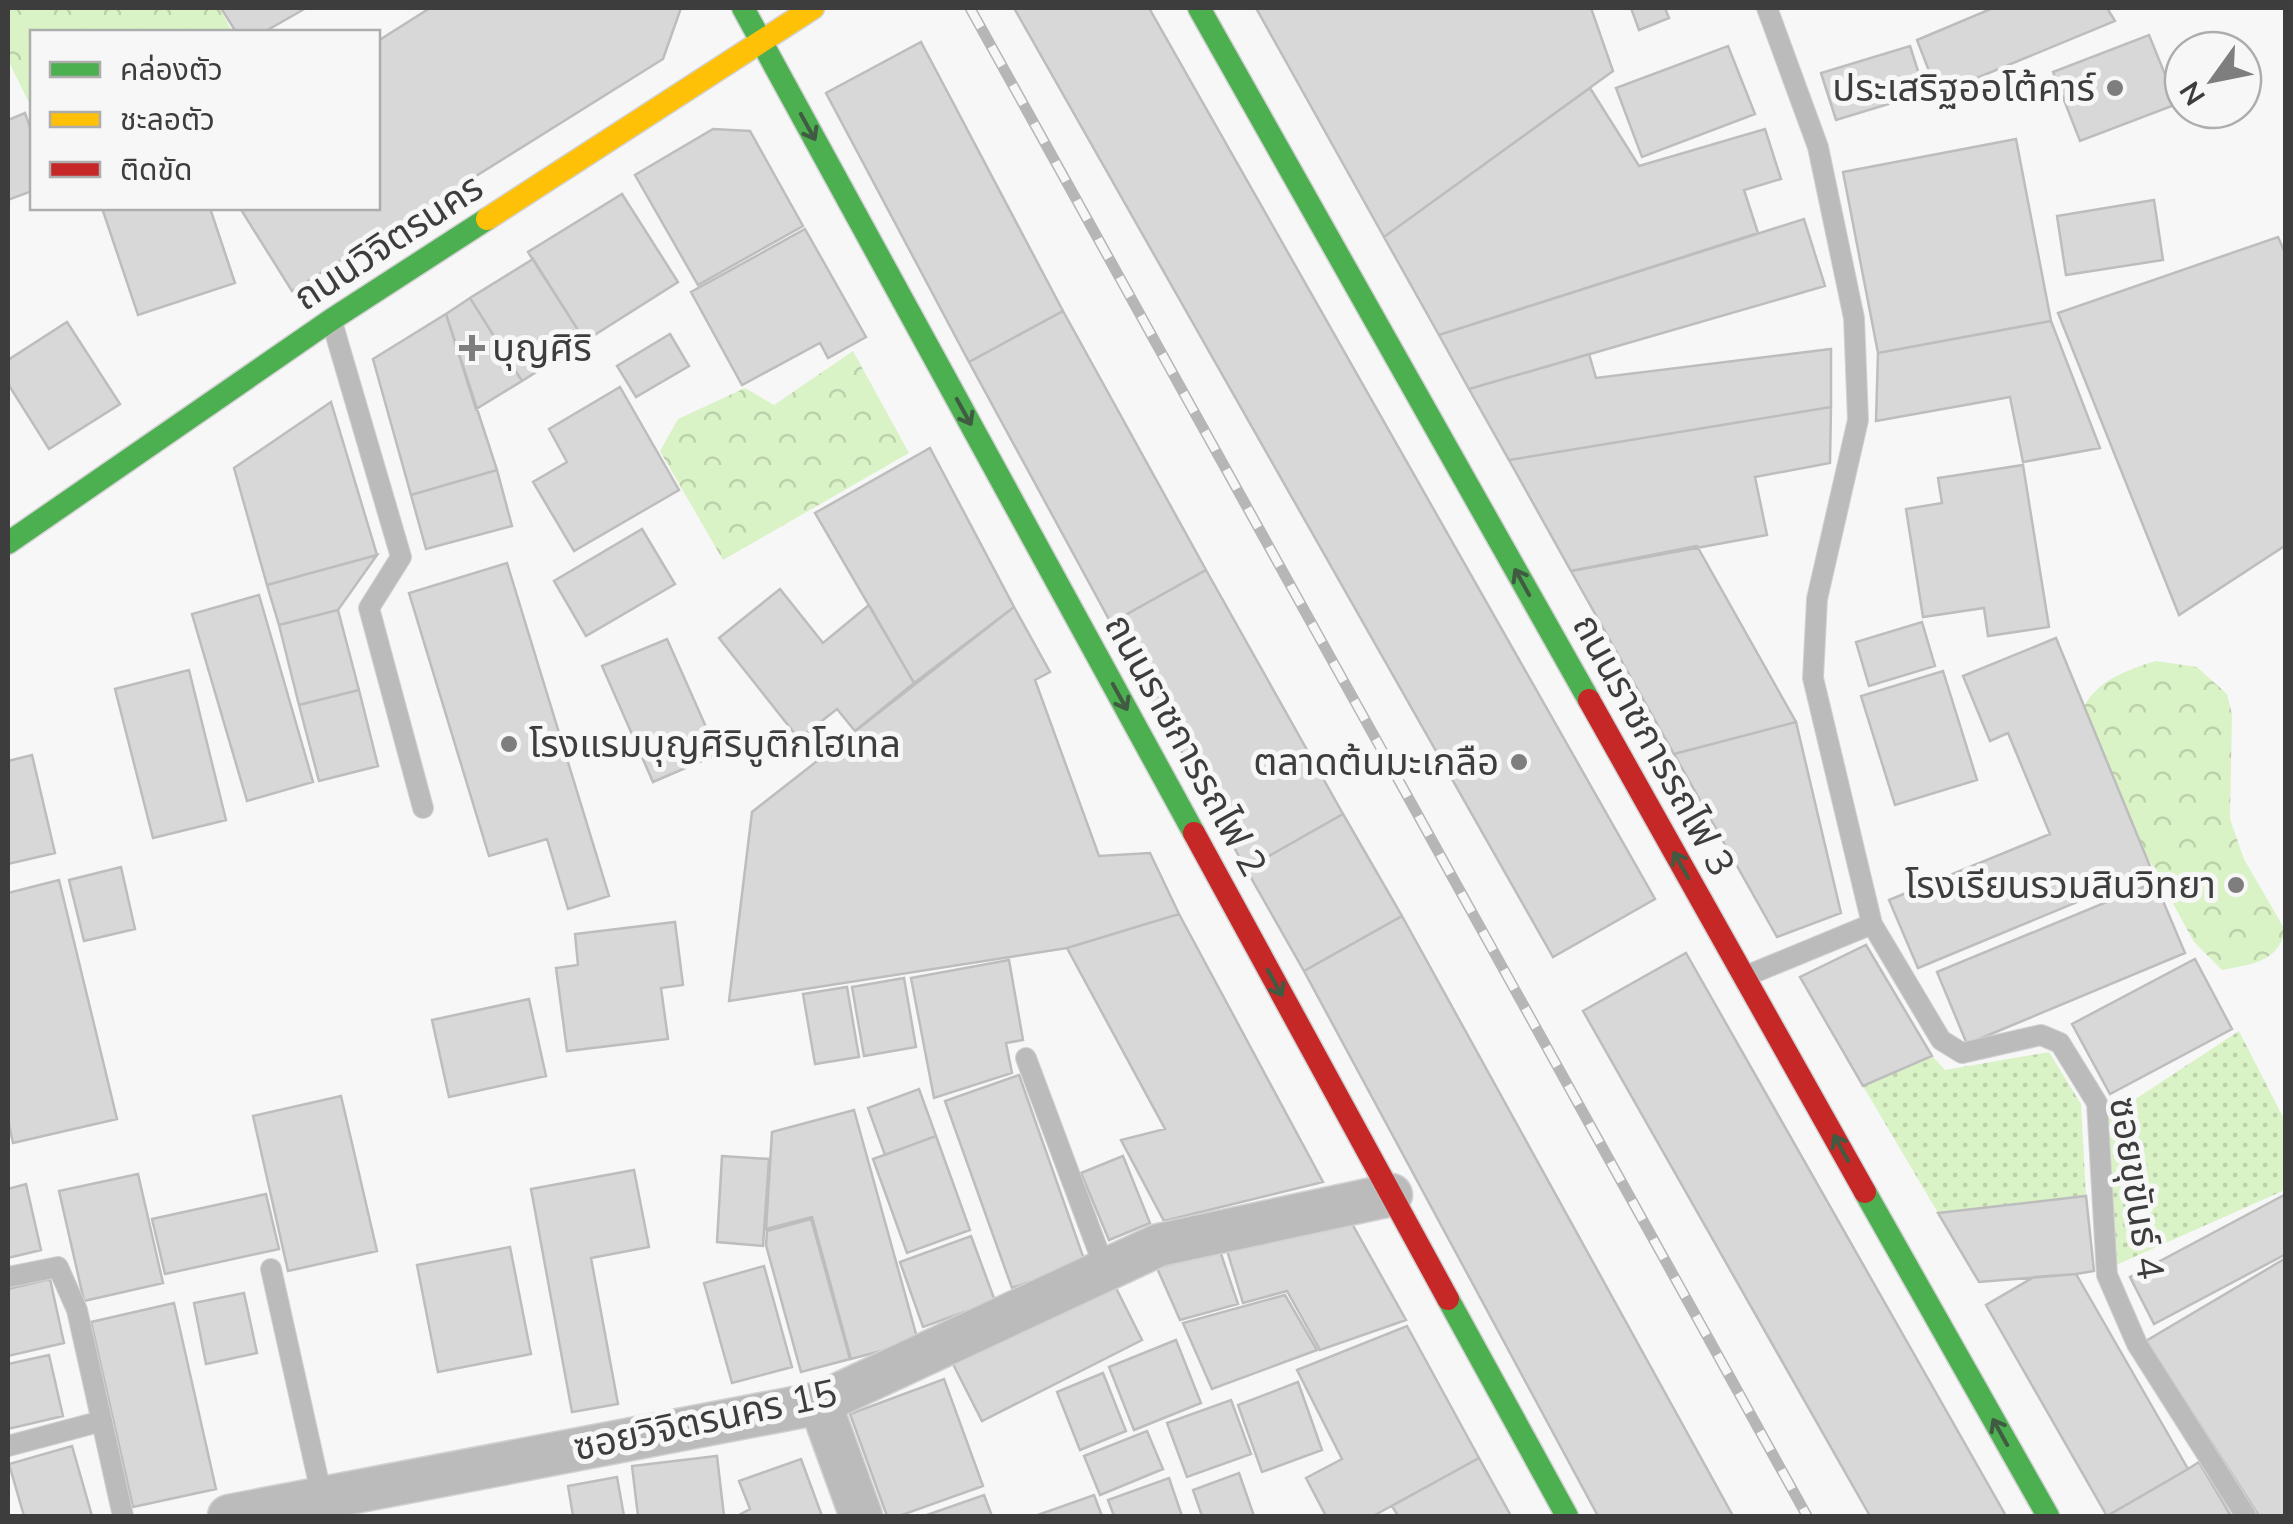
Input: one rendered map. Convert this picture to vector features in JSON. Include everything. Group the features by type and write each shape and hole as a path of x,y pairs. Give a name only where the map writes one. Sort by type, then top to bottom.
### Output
{"street":[{"name":"ถนนราชการรถไฟ 2","path":"742,8 1567,1516"},
{"name":"ถนนวิจิตรนคร","path":"8,542 331,320 812,8"},
{"name":"ถนนราชการรถไฟ 3","path":"1199,8 2048,1516"},
{"name":"ซอยวิจิตรนคร 15","path":"229,1516 322,1498 422,1497 820,1403 1158,1245 1391,1195"},
{"path":"820,1403 861,1516"}],"lane":[{"name":"ซอยขุขันธ์ 4","path":"1768,8 1818,147 1854,318 1858,420 1817,599 1813,678 1872,924 1942,1040 1962,1053 2042,1035 2060,1043 2096,1103 2107,1275 2138,1344 2246,1516"},
{"path":"331,320 401,556 369,608 423,808"},
{"path":"1744,977 1872,924"},
{"path":"1026,1058 1105,1269"},
{"path":"8,1277 58,1267 77,1310 123,1516"},
{"path":"271,1269 322,1498"},
{"path":"8,1446 102,1421"}],"green space":[{"path":"8,8 220,8 231,30 30,30 30,105 8,60"},
{"path":"853,351 909,453 723,560 660,451 678,419 745,388 774,405"},
{"path":"2156,661 2197,667 2227,694 2232,714 2230,819 2244,859 2285,930 2276,949 2262,960 2222,970 2194,942 2078,730 2086,703 2094,692 2116,676"},
{"path":"2239,1031 2285,1121 2285,1190 2116,1265 2108,1117"},
{"path":"2049,1052 2081,1104 2086,1196 1938,1213 1863,1086 1932,1056 1945,1070"}],"building":[{"path":"221,8 306,8 268,30 235,30"},
{"path":"430,8 681,8 663,59 292,291 241,210 380,210 380,40"},
{"path":"1014,8 1149,8 1655,899 1553,957"},
{"path":"1256,8 1591,8 1613,71 1384,237"},
{"path":"1631,8 1665,8 1669,18 1639,30"},
{"path":"1993,8 2107,8 2115,21 1938,94 1917,40"},
{"name":"ประเสริฐออโต้คาร์","path":"2149,35 2163,70 2163,109 2080,141 2053,72"},
{"path":"921,42 1063,311 969,362 826,93"},
{"path":"1728,46 1755,114 1642,157 1616,88"},
{"path":"1910,46 1925,93 1836,120 1821,73"},
{"path":"1590,88 1639,166 1765,129 1781,179 1744,190 1758,233 1439,335 1384,237"},
{"path":"25,113 30,127 30,192 8,200 8,120"},
{"path":"713,129 750,131 803,226 698,285 635,175"},
{"path":"2016,139 2051,321 1878,353 1843,172"},
{"path":"622,194 678,282 585,341 528,252"},
{"path":"2154,200 2163,260 2066,275 2057,216"},
{"path":"103,210 211,210 235,283 138,315"},
{"path":"1804,219 1825,286 1469,389 1439,335"},
{"path":"805,229 866,337 828,358 820,343 742,385 691,292"},
{"path":"2278,237 2286,255 2286,545 2179,615 2058,313"},
{"path":"533,259 585,341 522,381 470,298"},
{"path":"470,298 522,381 476,409 446,314"},
{"path":"1063,311 1206,570 1111,623 969,362"},
{"path":"446,314 497,470 411,495 373,359"},
{"path":"2051,321 2100,448 2023,462 2010,397 1876,421 1878,353"},
{"path":"67,322 120,404 49,449 8,384 8,360"},
{"path":"670,334 689,366 636,397 617,366"},
{"path":"1831,349 1831,407 1509,460 1469,389 1589,354 1596,378"},
{"path":"620,387 679,490 574,551 533,482 567,462 549,429"},
{"path":"331,402 377,555 267,585 234,468"},
{"path":"1831,407 1830,463 1755,477 1767,535 1571,571 1509,460"},
{"path":"930,448 1014,607 914,683 815,513"},
{"path":"2023,465 2049,627 1988,636 1984,608 1923,617 1906,509 1942,503 1938,478"},
{"path":"497,470 512,526 426,549 411,495"},
{"path":"642,529 675,584 586,636 554,581"},
{"path":"1697,546 1796,722 1674,754 1571,571"},
{"path":"377,555 338,610 279,625 267,585"},
{"name":"โรงแรมบุญศิริบูติกโฮเทล","path":"507,563 609,896 568,909 547,839 489,856 409,593"},
{"path":"1206,570 1343,814 1246,869 1111,623"},
{"path":"780,589 823,643 869,605 914,683 855,731 837,709 799,739 719,638"},
{"path":"259,595 313,782 247,801 192,614"},
{"path":"1014,607 1050,672 1035,680 1099,856 1150,853 1179,914 1067,948 729,1001 752,812"},
{"path":"338,610 359,690 299,705 279,625"},
{"path":"1922,622 1935,666 1869,686 1856,642"},
{"path":"2056,638 2152,871 1918,968 1889,900 2050,834 2008,733 1990,741 1963,676"},
{"path":"667,639 718,754 653,782 602,666"},
{"path":"189,670 226,820 153,838 115,689"},
{"path":"1943,671 1977,780 1895,805 1861,696"},
{"path":"359,690 378,766 319,781 299,705"},
{"path":"1796,722 1841,913 1777,937 1674,754"},
{"path":"32,755 55,853 8,864 8,761"},
{"path":"1343,814 1402,916 1304,971 1246,869"},
{"path":"121,867 135,929 84,941 69,880"},
{"path":"59,880 117,1119 13,1143 8,1120 8,893"},
{"path":"2155,882 2185,953 1967,1044 1937,972"},
{"path":"1179,914 1323,1182 1164,1221 1121,1140 1165,1129 1067,948"},
{"path":"1402,916 1733,1516 1598,1516 1304,971"},
{"path":"675,922 683,985 661,988 668,1039 567,1051 556,968 578,965 575,934"},
{"path":"1866,945 1932,1056 1863,1086 1800,977"},
{"path":"1686,953 2006,1516 1870,1516 1583,1011"},
{"path":"2195,959 2232,1029 2110,1094 2072,1024"},
{"path":"1009,960 1023,1040 1006,1043 1012,1073 934,1098 911,978"},
{"path":"904,978 916,1047 864,1056 852,987"},
{"path":"847,987 859,1057 815,1064 803,994"},
{"path":"529,999 546,1076 449,1097 432,1020"},
{"path":"1019,1075 1085,1262 1012,1288 945,1101"},
{"path":"919,1089 936,1136 885,1155 868,1108"},
{"path":"341,1096 377,1251 288,1271 253,1116"},
{"path":"854,1110 918,1341 851,1359 812,1217 766,1229 772,1132"},
{"path":"936,1136 970,1230 907,1253 873,1159"},
{"path":"722,1156 769,1159 763,1246 717,1242"},
{"path":"1123,1156 1150,1223 1109,1240 1081,1173"},
{"path":"634,1170 649,1247 591,1258 618,1404 572,1412 531,1189"},
{"path":"138,1174 163,1283 84,1301 59,1191"},
{"path":"26,1184 41,1250 8,1258 8,1189"},
{"path":"266,1194 279,1249 165,1274 152,1219"},
{"path":"2286,1194 2286,1254 2154,1324 2130,1277"},
{"path":"2086,1196 2094,1271 2076,1274 1979,1282 1938,1213"},
{"path":"1346,1213 1406,1320 1320,1350 1287,1291 1243,1303 1226,1247"},
{"path":"811,1219 850,1359 801,1372 766,1245 767,1231"},
{"path":"971,1236 995,1301 923,1327 900,1262"},
{"path":"510,1247 531,1354 438,1372 417,1265"},
{"path":"1220,1251 1238,1304 1180,1320 1157,1268"},
{"path":"2286,1258 2286,1516 2259,1516 2146,1341"},
{"path":"764,1266 792,1367 732,1383 704,1283"},
{"path":"2076,1274 2188,1469 2107,1516 1986,1305 2034,1277"},
{"path":"50,1279 64,1343 8,1356 8,1289"},
{"path":"1114,1284 1142,1340 982,1421 953,1364"},
{"path":"244,1293 257,1353 206,1364 194,1303"},
{"path":"1285,1295 1317,1350 1212,1389 1183,1323"},
{"path":"174,1303 216,1489 133,1507 91,1322"},
{"path":"1407,1326 1479,1458 1373,1516 1326,1516 1306,1478 1342,1459 1297,1370"},
{"path":"1176,1340 1201,1403 1134,1430 1109,1367"},
{"path":"49,1355 63,1416 8,1429 8,1364"},
{"path":"1103,1373 1126,1431 1080,1450 1057,1392"},
{"path":"944,1379 983,1486 899,1516 887,1516 850,1414"},
{"path":"1298,1382 1322,1450 1262,1472 1238,1405"},
{"path":"1231,1400 1251,1454 1187,1477 1167,1423"},
{"path":"1147,1431 1163,1469 1100,1495 1084,1456"},
{"path":"72,1446 92,1516 24,1516 9,1464"},
{"path":"717,1456 724,1516 638,1516 632,1466"},
{"path":"1479,1458 1511,1516 1398,1516 1392,1506"},
{"path":"801,1459 822,1516 737,1516 750,1509 739,1481"},
{"path":"2199,1462 2231,1516 2107,1516 2188,1469"},
{"path":"1239,1473 1254,1516 1202,1516 1193,1490"},
{"path":"617,1477 624,1516 573,1516 568,1486"},
{"path":"1169,1478 1182,1516 1114,1516 1108,1500"},
{"path":"984,1495 992,1516 924,1516"},
{"path":"1094,1495 1102,1516 1035,1516"}],"railway":[{"path":"970,8 1807,1516"}],"traffic: fast":[{"path":"743,8 1194,833"},
{"path":"1199,8 1589,700"},
{"path":"8,543 331,320 487,219"},
{"path":"1865,1192 2048,1516"},
{"path":"1448,1299 1567,1516"}],"traffic: slow":[{"path":"487,219 813,8"}],"traffic: jam":[{"path":"1589,700 1865,1192"},
{"path":"1194,833 1448,1299"}],"place":[{"name":"ประเสริฐออโต้คาร์","path":"2115,88"},
{"name":"บุญศิริ","path":"472,348"},
{"name":"โรงแรมบุญศิริบูติกโฮเทล","path":"509,744"},
{"name":"ตลาดต้นมะเกลือ","path":"1519,762"},
{"name":"โรงเรียนรวมสินวิทยา","path":"2236,885"}]}
